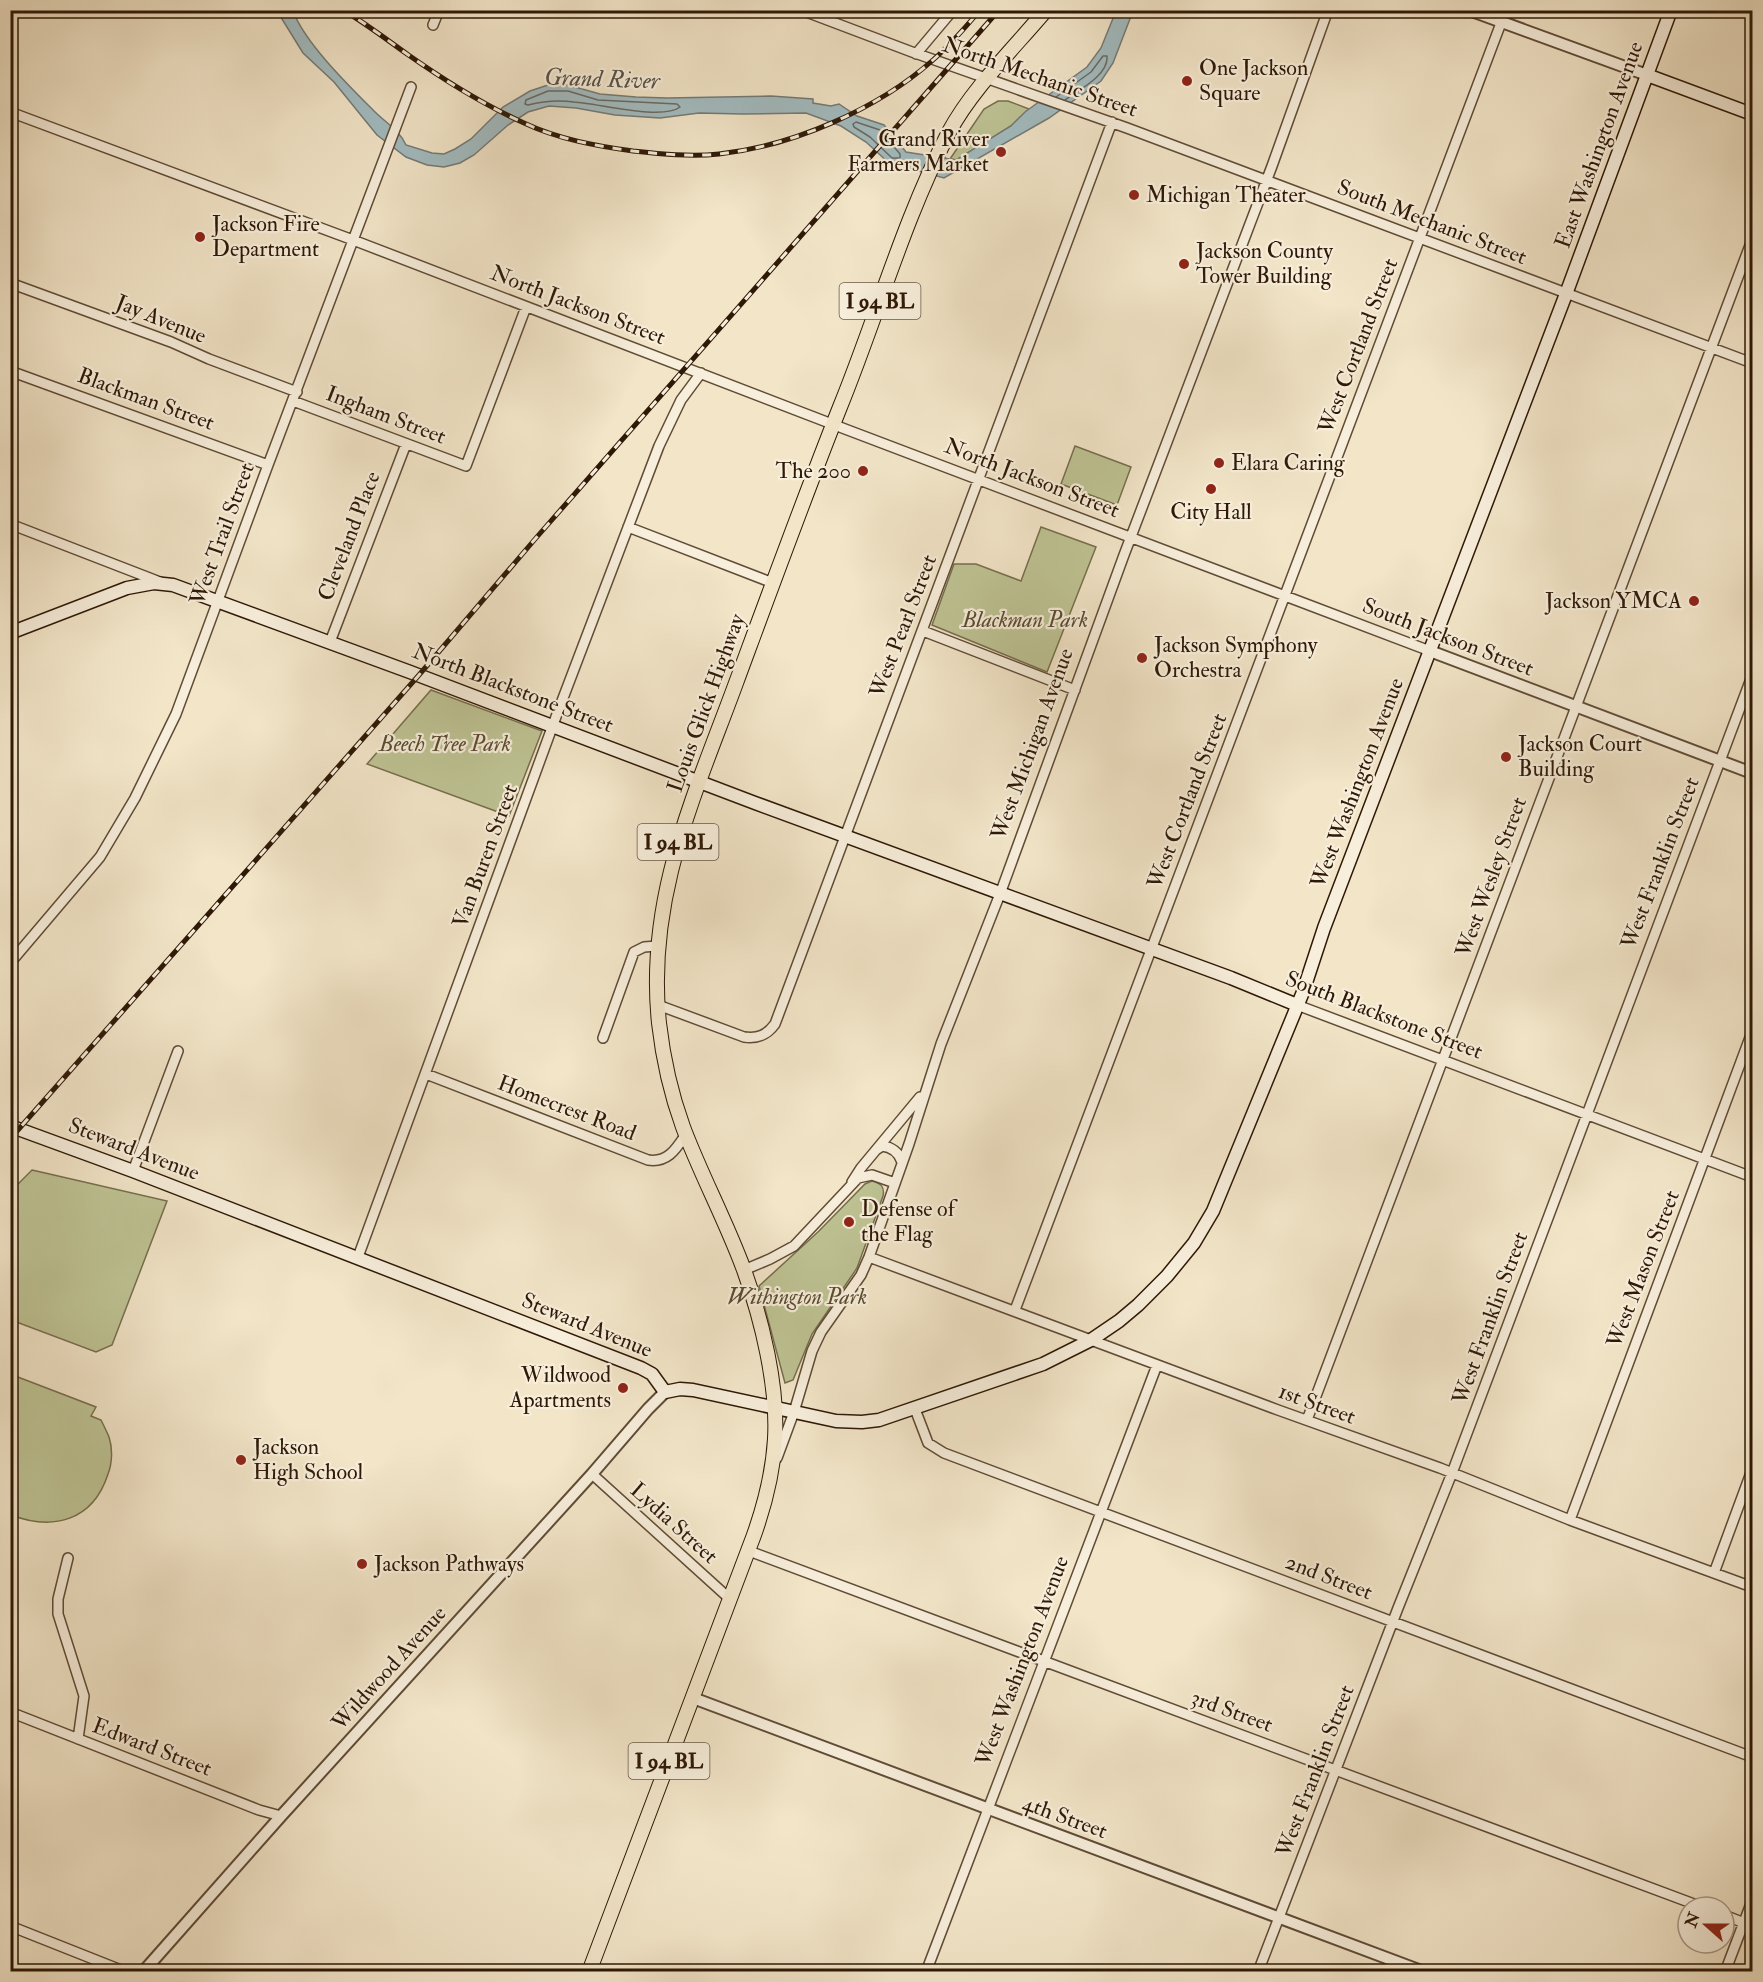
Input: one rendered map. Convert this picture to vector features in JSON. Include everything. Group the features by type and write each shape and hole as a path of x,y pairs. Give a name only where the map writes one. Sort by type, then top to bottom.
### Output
{"main road":[{"name":"I 94 BL","path":"988,79 1046,10"},
{"name":"East Washington Avenue","path":"1566,294 1671,10"},
{"path":"1647,75 1752,114"},
{"name":"Louis Glick Highway","path":"749,1551 763,1507 770,1473 775,1437 775,1408 766,1350 744,1270 686,1134 669,1081 657,1005 657,946 669,875 680,833 897,255 942,148 971,98 988,79"},
{"name":"West Washington Avenue","path":"1091,1340 1138,1305 1167,1276 1194,1243 1213,1210 1297,1005 1324,928 1566,294"},
{"path":"10,633 127,588 146,584 165,584"},
{"name":"North Blackstone Street","path":"165,584 330,642 1000,894"},
{"name":"South Blackstone Street","path":"1000,894 1231,978 1297,1005"},
{"name":"Steward Avenue","path":"10,1126 134,1171 641,1368 652,1374 665,1392"},
{"path":"665,1392 680,1389 693,1390 836,1421 862,1422 887,1418 1043,1364 1091,1340"},
{"name":"I 94 BL","path":"589,1971 749,1551"}],"street":[{"path":"433,25 439,10"},
{"name":"North Mechanic Street","path":"801,10 814,13 916,54 1112,122 1266,180"},
{"path":"916,54 953,10"},
{"name":"West Michigan Avenue","path":"770,1473 794,1412 812,1351 821,1332 861,1275 869,1257 903,1162 926,1087 1000,894 1328,10"},
{"path":"1469,10 1647,75"},
{"name":"West Cortland Street","path":"1015,1310 1501,23"},
{"name":"West Trail Street","path":"10,963 100,857 135,798 176,714 411,87"},
{"name":"North Jackson Street","path":"10,112 1131,536"},
{"name":"West Pearl Street","path":"657,1005 744,1037 765,1035 778,1016 1112,122"},
{"name":"South Mechanic Street","path":"1266,180 1752,363"},
{"name":"West Wesley Street","path":"1307,1420 1752,240"},
{"name":"Jay Avenue","path":"10,283 171,342 295,397"},
{"name":"Ingham Street","path":"295,397 406,444 466,466 526,307"},
{"name":"Blackman Street","path":"10,371 268,465"},
{"name":"Van Buren Street","path":"358,1257 553,726 659,446 681,400 701,373"},
{"name":"Cleveland Place","path":"330,642 406,444"},
{"name":"North Blackstone Street","path":"10,524 165,584"},
{"path":"628,526 773,583"},
{"name":"South Jackson Street","path":"1131,536 1752,773"},
{"path":"923,631 1075,690"},
{"name":"West Franklin Street","path":"1258,1971 1452,1473 1752,676"},
{"path":"603,1038 634,952 644,947 657,946"},
{"name":"South Blackstone Street","path":"1297,1005 1752,1177"},
{"name":"West Mason Street","path":"1570,1520 1752,1032"},
{"path":"134,1171 178,1051"},
{"name":"Homecrest Road","path":"426,1074 648,1160 658,1160 670,1155 686,1134"},
{"name":"West Michigan Avenue","path":"744,1270 794,1246 851,1184 874,1151 912,1108 926,1087"},
{"path":"874,1151 882,1146 891,1148 903,1162"},
{"path":"851,1184 858,1178 869,1175 895,1183"},
{"name":"1st Street","path":"869,1257 1752,1587"},
{"name":"West Washington Avenue","path":"926,1971 1158,1365"},
{"name":"Wildwood Avenue","path":"143,1971 280,1816 665,1392"},
{"name":"2nd Street","path":"915,1409 925,1439 936,1450 1752,1757"},
{"path":"1714,1573 1752,1470"},
{"name":"Lydia Street","path":"592,1474 731,1600"},
{"name":"3rd Street","path":"749,1551 1676,1897"},
{"path":"68,1558 58,1599 58,1614 84,1696 78,1738"},
{"name":"4th Street","path":"693,1698 1424,1971"},
{"name":"Edward Street","path":"10,1713 259,1810 280,1816"},
{"path":"1725,1971 1748,1925 1752,1901"},
{"path":"10,1926 126,1971"}],"green space":[{"path":"998,101 1008,101 1029,109 1011,126 957,160 950,159 984,109"},
{"path":"1075,446 1131,467 1117,505 1061,484"},
{"name":"Blackman Park","path":"1041,527 1096,547 1047,672 932,625 954,564 976,564 1021,581"},
{"name":"Beech Tree Park","path":"431,690 542,731 509,816 367,764"},
{"path":"32,1170 167,1201 112,1345 96,1352 11,1320 11,1191"},
{"name":"Withington Park","path":"872,1181 882,1186 883,1196 857,1268 812,1334 793,1380 785,1383 759,1286 819,1231 865,1184"},
{"path":"10,1374 96,1407 91,1416 101,1420 109,1437 111,1461 101,1490 82,1512 70,1518 42,1522 11,1515"}],"water":[{"name":"Grand River","path":"277,11 293,11 317,50 352,89 396,131 406,145 432,153 444,154 471,139 503,107 530,91 548,85 568,85 600,94 636,97 771,96 813,99 813,103 831,106 839,104 857,116 884,125 906,152 956,160 1011,126 1025,112 1087,67 1101,48 1116,11 1133,11 1113,63 1101,81 1049,118 944,178 889,163 866,142 841,126 806,113 699,113 660,118 615,115 549,106 528,112 508,125 474,155 460,163 444,167 427,165 406,157 377,135 334,82 303,53"}],"railway":[{"path":"343,10 464,91 508,116 537,129 605,147 676,155 719,154 776,143 805,134 861,109 911,78 933,60 980,10"},
{"path":"10,1139 419,675 536,538 999,10"}],"place":[{"name":"One Jackson Square","path":"1187,81"},
{"name":"Grand River Farmers Market","path":"1001,152"},
{"name":"Michigan Theater","path":"1134,195"},
{"name":"Jackson Fire Department","path":"200,237"},
{"name":"Jackson County Tower Building","path":"1184,264"},
{"name":"Elara Caring","path":"1219,463"},
{"name":"The 200","path":"863,471"},
{"name":"City Hall","path":"1211,489"},
{"name":"Jackson YMCA","path":"1694,601"},
{"name":"Jackson Symphony Orchestra","path":"1142,658"},
{"name":"Jackson Court Building","path":"1506,757"},
{"name":"Defense of the Flag","path":"849,1222"},
{"name":"Wildwood Apartments","path":"623,1388"},
{"name":"Jackson High School","path":"241,1460"},
{"name":"Jackson Pathways","path":"362,1564"}]}
